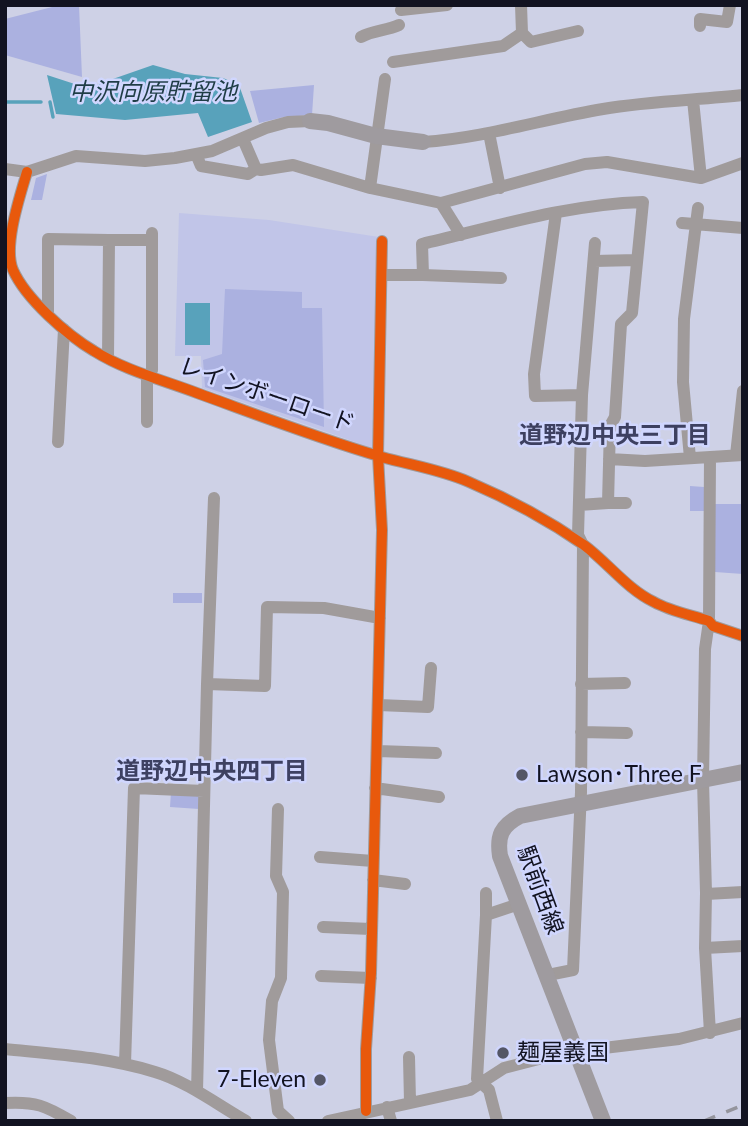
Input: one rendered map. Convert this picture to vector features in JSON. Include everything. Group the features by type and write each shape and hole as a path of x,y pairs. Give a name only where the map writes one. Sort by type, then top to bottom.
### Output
{"street":[{"path":"361,37 371,31 399,30 401,8 447,5"},
{"path":"521,5 522,33 531,42 578,31"},
{"path":"700,26 700,19 727,22 730,5"},
{"path":"393,62 503,46 522,33"},
{"path":"370,188 385,79"},
{"path":"5,169 27,172 76,156 145,161 196,154 288,122 328,123 376,136 423,142 489,133 606,108 743,95"},
{"path":"693,100 701,178"},
{"path":"489,133 500,188"},
{"path":"243,139 256,169"},
{"path":"196,154 201,166 248,174 256,169 293,165 370,188 441,203 585,164 607,162 701,178 743,163"},
{"name":"レインボーロード","path":"27,172 10,216 12,268 24,289 64,328 94,351 149,376 274,422 378,456 465,480 534,513 583,544 631,587 654,602 743,636"},
{"path":"423,275 422,244 556,213 620,202 643,202 632,313 621,324 615,417 610,426 608,503"},
{"path":"441,203 461,235"},
{"path":"690,458 684,382 684,319 698,208"},
{"path":"556,213 534,373 535,396 582,395"},
{"path":"682,223 743,228"},
{"path":"48,313 48,239 108,240 152,236 152,370 149,376 147,422"},
{"path":"108,240 108,358"},
{"path":"366,1111 378,751 382,530 378,456 382,240"},
{"path":"548,975 573,975 580,803 583,544 578,535 582,395 596,243"},
{"path":"594,261 637,260"},
{"path":"678,262 691,264"},
{"path":"382,275 501,278"},
{"path":"55,437 64,328"},
{"path":"609,459 645,461 739,455 743,391"},
{"path":"710,457 709,621 705,649 703,780 705,948 710,1033"},
{"path":"197,1091 214,498"},
{"path":"579,505 626,503"},
{"path":"207,684 265,686 267,607 324,608 380,618"},
{"path":"378,705 428,707 431,668"},
{"path":"581,684 625,683"},
{"path":"581,732 626,733"},
{"path":"378,751 436,753"},
{"name":"駅前西線","path":"603,1121 500,856 498,839 506,824 520,816 743,772"},
{"path":"125,1065 134,788 204,791"},
{"path":"375,788 439,797"},
{"path":"278,809 276,876 283,892 281,978 272,1001 269,1040 278,1111 289,1121"},
{"path":"320,857 373,861"},
{"path":"373,880 405,884"},
{"path":"706,894 743,892"},
{"path":"486,893 477,1079 489,1090 497,1121"},
{"path":"486,915 519,904"},
{"path":"323,927 371,929"},
{"path":"705,948 743,946"},
{"path":"321,976 371,978"},
{"path":"328,1121 470,1090 504,1068 562,1053 710,1033 743,1023"},
{"path":"5,1049 158,1072 197,1091 246,1121"},
{"path":"409,1057 410,1102"},
{"path":"5,1103 28,1102 71,1121"},
{"path":"387,1107 391,1121"}],"shaded area":[{"path":"60,5 79,5 82,77 5,55 5,19"},
{"path":"314,85 312,115 284,117 259,123 250,91"},
{"path":"47,174 42,200 31,200 36,178"},
{"path":"179,213 269,220 379,237 375,442 372,448 202,388 201,356 175,356"},
{"path":"225,289 302,292 302,308 322,308 324,427 205,387 203,360 222,354"},
{"path":"690,486 704,487 704,511 690,511"},
{"path":"714,504 743,504 743,574 715,572"},
{"path":"173,593 202,593 202,603 173,603"},
{"path":"171,792 199,796 199,809 170,807"}],"water":[{"name":"中沢向原貯留池","path":"153,65 185,74 223,78 239,85 252,122 208,137 198,113 125,120 56,114 47,75 87,88"},
{"path":"185,303 210,303 210,345 185,345"}],"waterway":[{"path":"5,102 41,102"},
{"path":"50,102 53,117"}],"railway":[{"path":"704,1121 743,1105"}],"cycle path":[{"path":"27,172 11,235 10,260 13,270 37,304 83,344 106,358 145,375 336,442 448,474 484,489 542,519 584,545 644,597 743,636"},
{"path":"366,1111 382,530 378,456 382,241"}],"place":[{"name":"Lawson･Three F","path":"522,775"},
{"name":"麺屋義国","path":"503,1053"},
{"name":"7-Eleven","path":"320,1080"}],"district":[{"name":"道野辺中央三丁目","path":"615,435"},
{"name":"道野辺中央四丁目","path":"212,771"}]}
